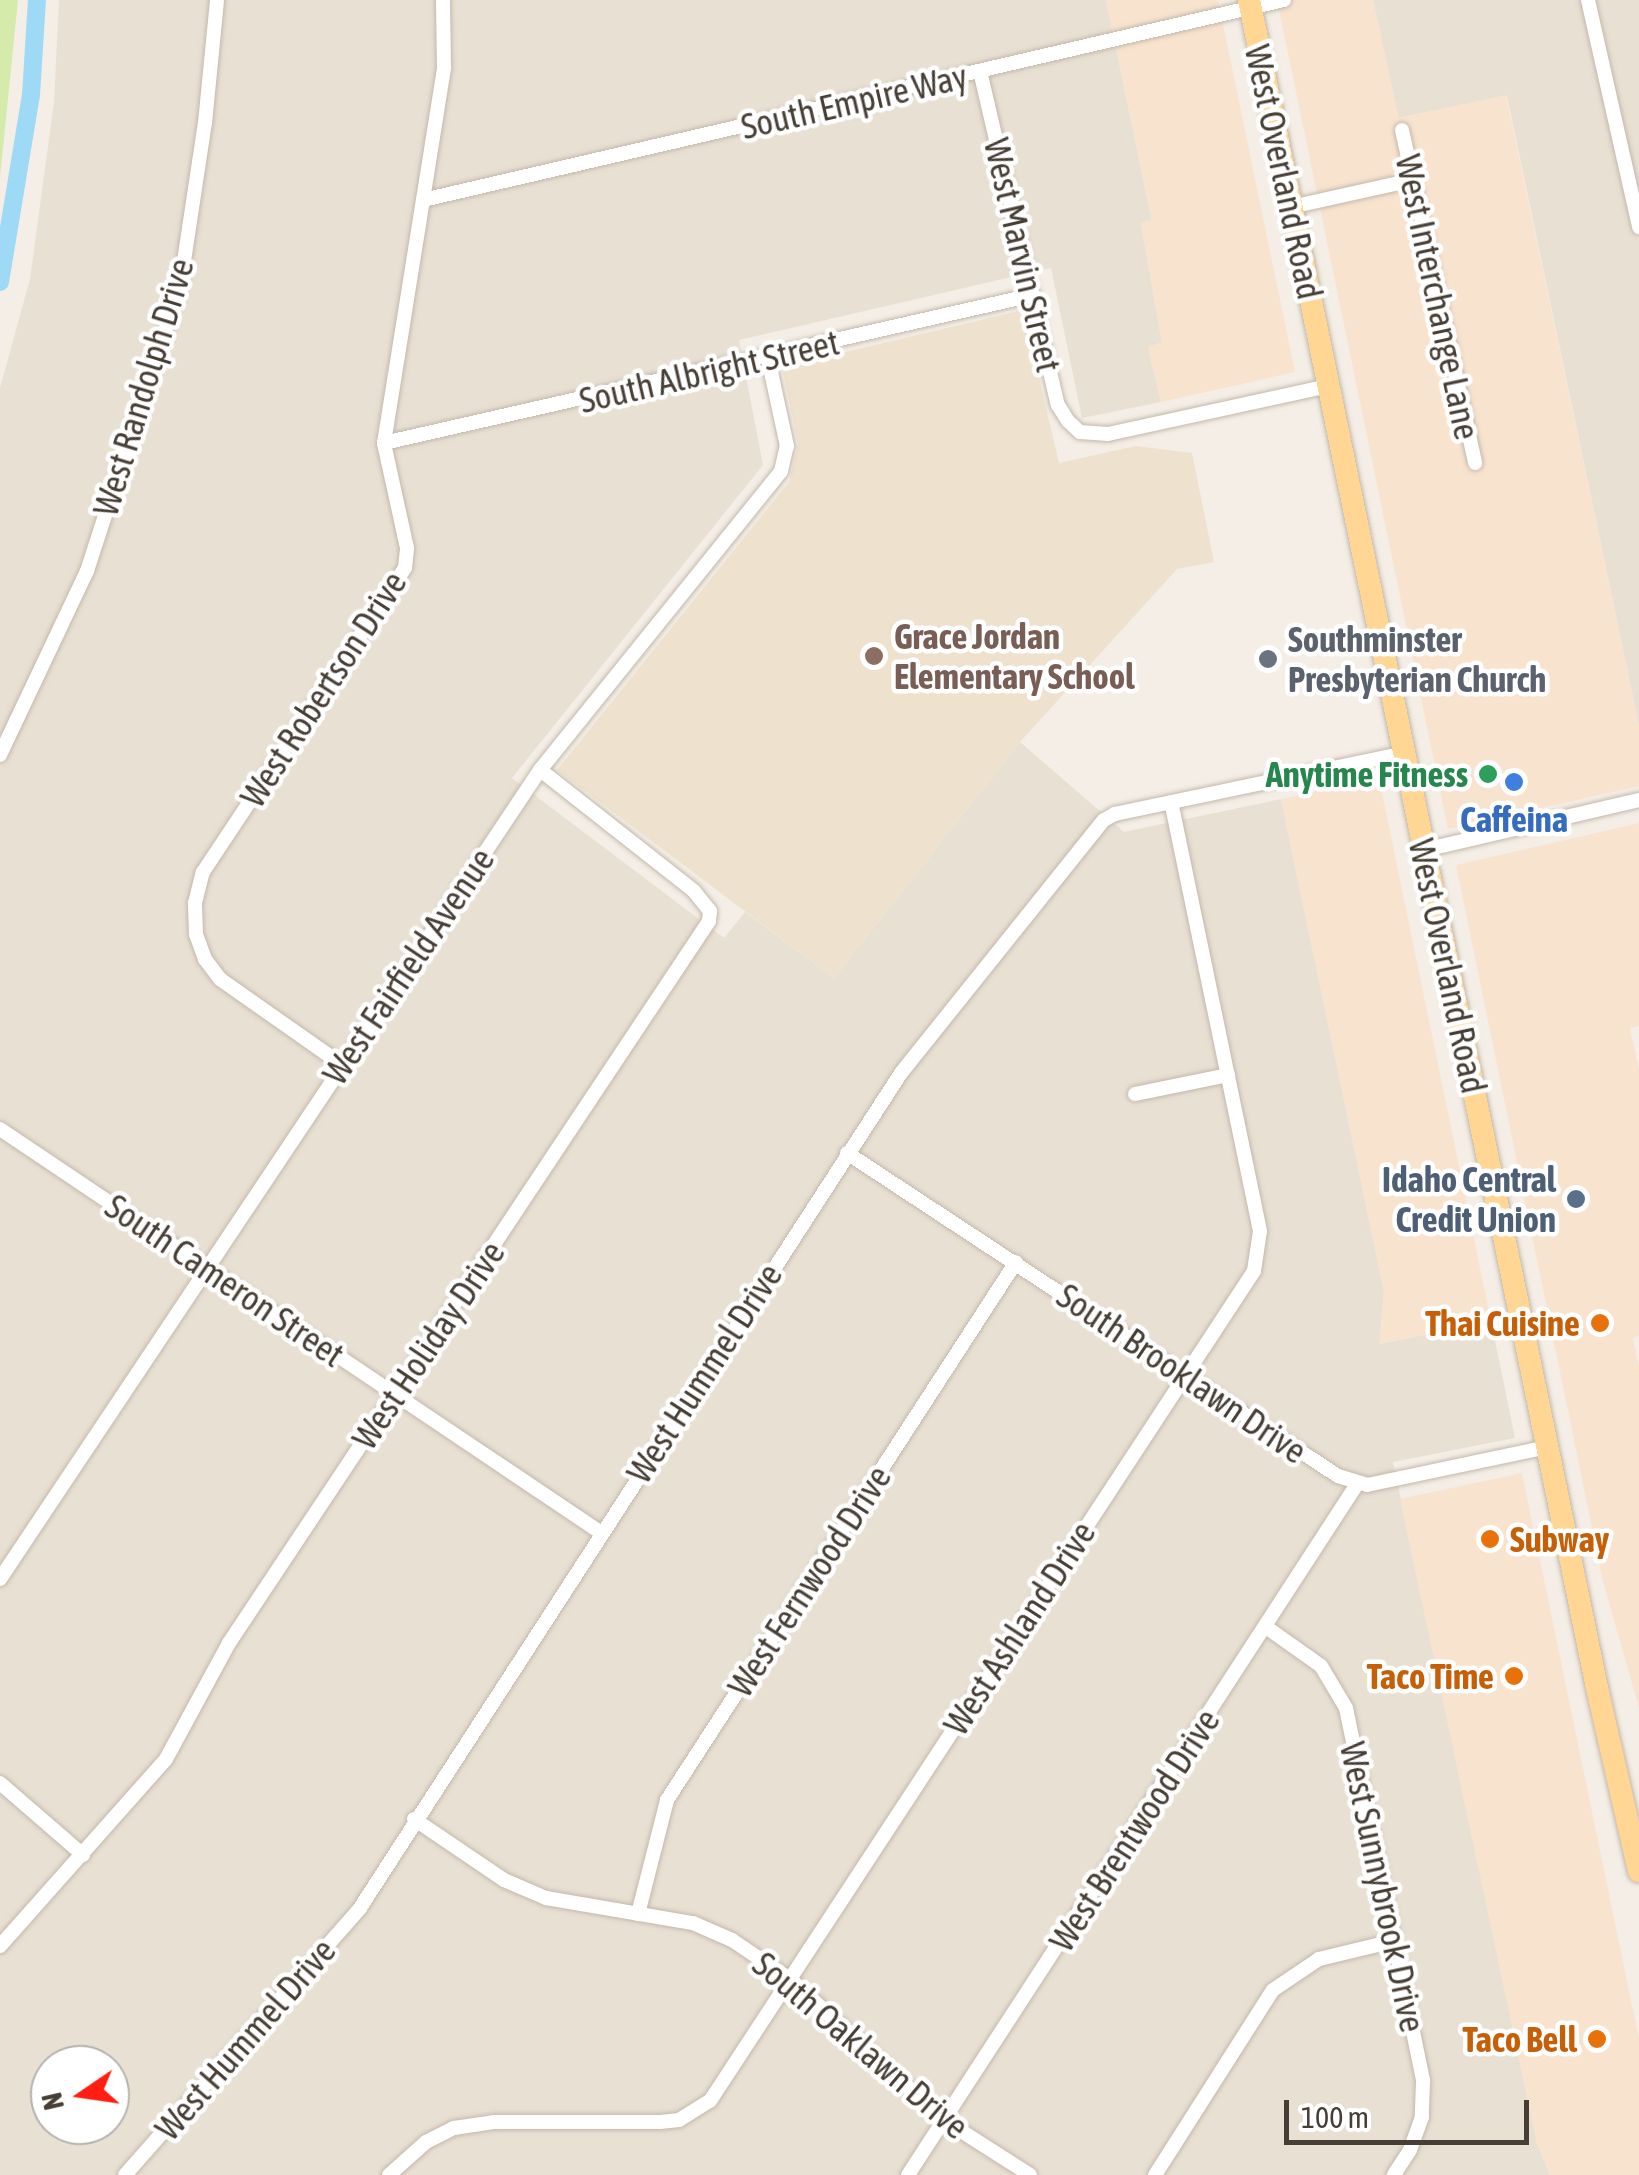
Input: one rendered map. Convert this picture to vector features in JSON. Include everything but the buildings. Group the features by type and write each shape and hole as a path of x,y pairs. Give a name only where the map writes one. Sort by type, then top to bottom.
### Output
{"main road":[{"name":"West Overland Road","path":"1250,4 1547,1448 1639,1872"}],"street":[{"name":"West Randolph Drive","path":"0,755 87,571 181,280 205,123 217,0"},
{"name":"West Robertson Drive","path":"341,1064 220,979 205,960 196,934 195,903 203,872 405,568 407,548 384,444 444,67 444,0"},
{"name":"South Empire Way","path":"423,200 980,72 1250,4 1284,0"},
{"path":"1588,0 1639,227"},
{"name":"West Marvin Street","path":"980,72 1058,405 1080,432 1108,434 1328,386"},
{"name":"West Interchange Lane","path":"1402,130 1475,463"},
{"path":"1291,207 1412,180"},
{"name":"South Albright Street","path":"384,444 1033,295"},
{"name":"West Fairfield Avenue","path":"0,1579 540,770 781,471 787,446 768,358"},
{"name":"West Hummel Drive","path":"125,2175 360,1908 414,1819 901,1073 1104,820 1115,814 1404,753"},
{"name":"West Holiday Drive","path":"0,1946 166,1759 230,1642 708,922 710,912 694,891 540,770"},
{"path":"1424,850 1639,800"},
{"name":"West Ashland Drive","path":"389,2175 426,2142 454,2128 494,2122 660,2122 695,2112 722,2084 1254,1271 1260,1252 1171,802"},
{"path":"1135,1094 1228,1076"},
{"name":"South Cameron Street","path":"0,1129 600,1532"},
{"name":"South Brooklawn Drive","path":"847,1153 1016,1262 1183,1377 1338,1476 1357,1484"},
{"name":"West Fernwood Drive","path":"638,1914 667,1800 1016,1262"},
{"path":"1357,1484 1547,1448"},
{"name":"West Brentwood Drive","path":"908,2175 1357,1484"},
{"name":"West Sunnybrook Drive","path":"1266,1627 1321,1666 1346,1708 1423,2080 1422,2116 1410,2150 1394,2175"},
{"path":"0,1783 82,1854"},
{"name":"South Oaklawn Drive","path":"414,1819 504,1880 546,1898 713,1930 790,1980 944,2120 1030,2175"},
{"path":"1154,2175 1273,1990 1319,1959 1394,1942"}],"shaded area":[{"path":"59,0 1106,0 1152,221 1141,223 1162,343 1148,347 1161,402 1082,418 1051,268 739,340 763,465 512,778 724,938 745,912 834,978 1020,742 1124,832 1281,799 1384,1291 1380,1344 1491,1321 1515,1438 1393,1462 1537,2143 1550,2175 0,2175 0,388 30,279 54,102"},
{"path":"1106,0 1218,0 1295,372 1161,402 1148,347 1162,342 1141,223 1152,220"},
{"path":"1277,0 1373,0 1399,118 1506,95 1639,726 1639,786 1448,829"},
{"path":"1373,0 1639,0 1639,726 1507,96 1398,118"},
{"name":"Grace Jordan Elementary School","path":"1023,310 1059,463 1136,446 1192,453 1214,562 1177,569 1020,742 834,978 557,770 789,482 798,444 782,367"},
{"path":"1379,778 1491,1321 1379,1344 1384,1291 1281,799"},
{"path":"1639,823 1639,1026 1630,1028 1639,1070 1639,1336 1633,1338 1639,1368 1639,1708 1603,1582 1456,865"},
{"path":"1522,1473 1639,2039 1639,2175 1550,2175 1537,2143 1400,1499"}],"green space":[{"path":"0,0 18,0 0,177"}],"waterway":[{"path":"0,282 31,95 37,0"}],"place":[{"name":"Grace Jordan Elementary School","path":"874,656"},
{"name":"Southminster Presbyterian Church","path":"1268,659"},
{"name":"Anytime Fitness","path":"1488,774"},
{"name":"Caffeina","path":"1514,782"},
{"name":"Idaho Central Credit Union","path":"1576,1199"},
{"name":"Thai Cuisine","path":"1600,1323"},
{"name":"Subway","path":"1490,1539"},
{"name":"Taco Time","path":"1514,1676"},
{"name":"Taco Bell","path":"1597,2039"}]}
